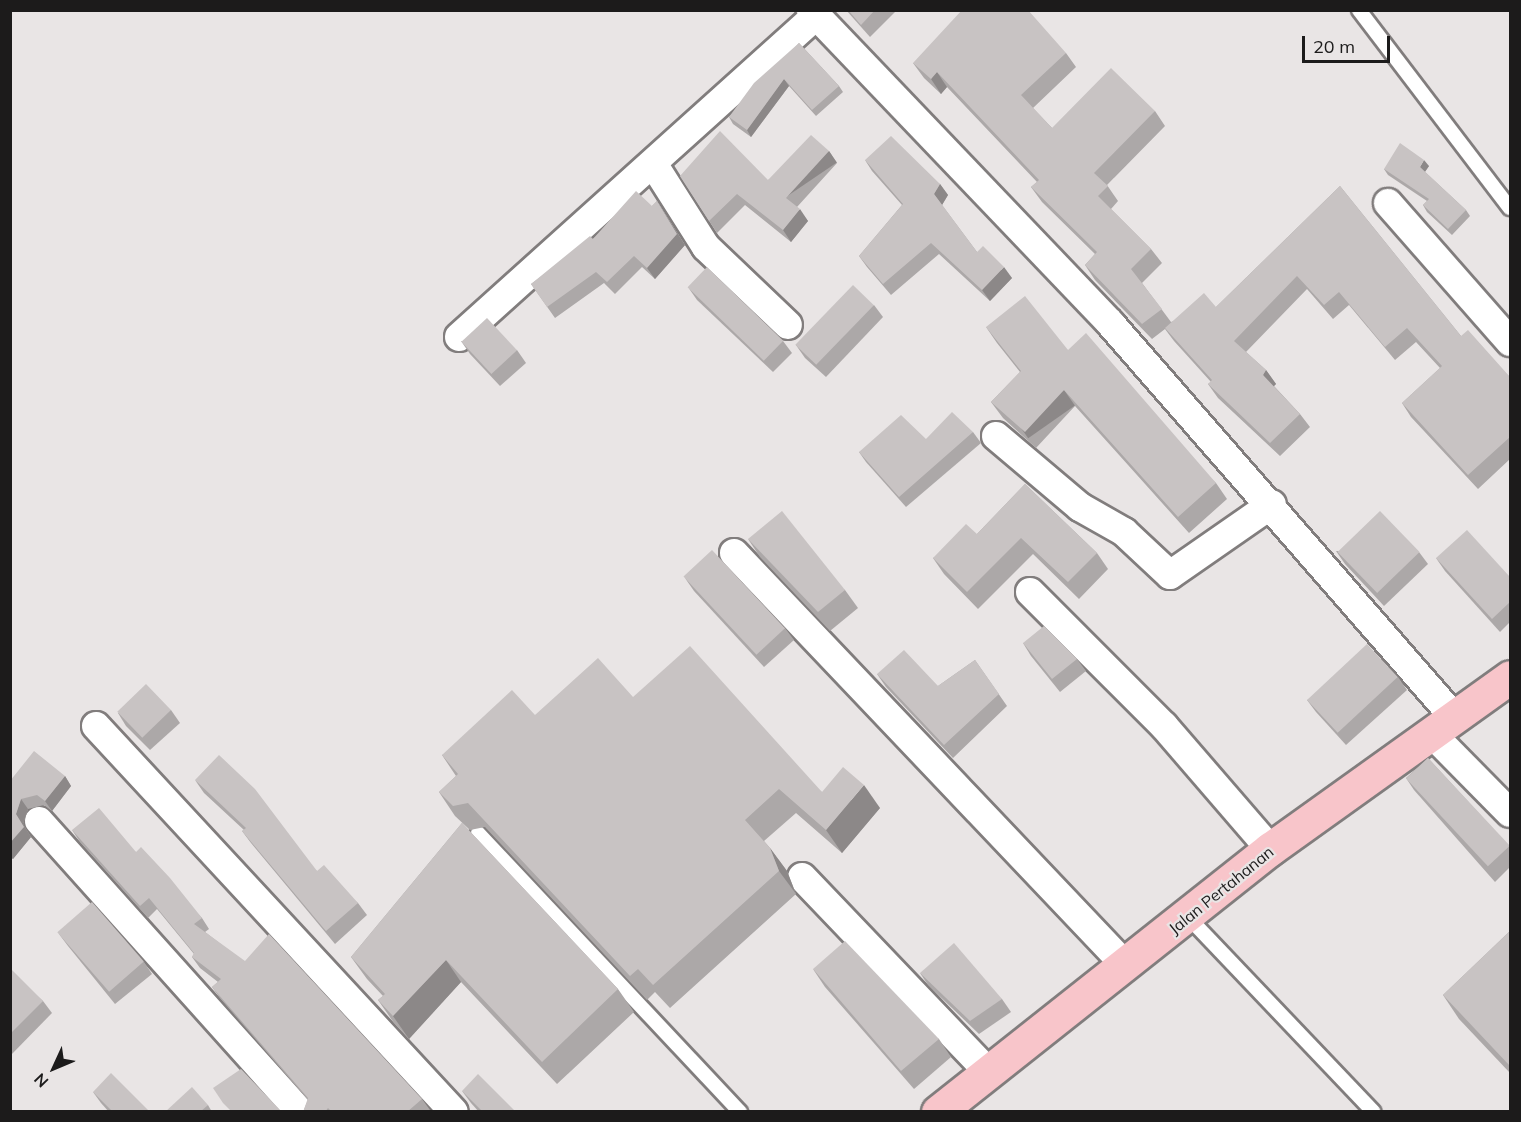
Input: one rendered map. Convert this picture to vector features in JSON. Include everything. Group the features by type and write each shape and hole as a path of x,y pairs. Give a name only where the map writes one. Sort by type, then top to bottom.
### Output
{"main road":[{"name":"Jalan Pertahanan","path":"938,1112 1126,966 1270,849 1510,677"}],"street":[{"path":"459,337 654,165 813,13 1110,323 1272,504 1510,813"},
{"path":"654,165 706,247 788,325"},
{"path":"1388,203 1510,342"},
{"path":"996,436 1080,507 1124,532 1170,574 1272,504"},
{"path":"734,554 1126,966"},
{"path":"1030,592 1157,718 1270,849"},
{"path":"96,726 454,1112"},
{"path":"39,821 300,1112"},
{"path":"802,877 989,1073"}],"lane":[{"path":"1359,10 1510,208"},
{"path":"478,833 740,1112"},
{"path":"1188,916 1374,1112"}],"building":[{"path":"848,10 875,10 861,25"},
{"path":"962,10 1028,10 1066,53 1021,95 1052,128 1111,68 1155,111 1094,173 1108,186 1098,196 1151,249 1131,269 1162,309 1142,324 1085,265 1097,252 1031,187 1039,180 937,72 931,79 913,63"},
{"path":"799,43 839,86 812,110 784,79 747,130 729,117 754,83"},
{"path":"720,131 768,180 811,135 829,151 786,198 800,209 783,230 737,194 709,221 680,176"},
{"path":"891,136 940,184 934,194 977,252 983,246 1004,267 982,290 931,243 883,284 859,256 903,204 865,160"},
{"path":"1400,143 1424,160 1420,167 1466,210 1448,229 1423,205 1429,199 1384,169"},
{"path":"1340,186 1461,336 1468,330 1510,377 1510,437 1468,475 1402,403 1442,366 1407,328 1385,347 1339,292 1324,305 1297,276 1234,341 1266,370 1263,375 1300,414 1270,443 1208,384 1212,380 1165,328 1204,293 1216,307"},
{"path":"636,191 652,206 657,201 677,234 647,268 634,256 607,282 596,272 547,307 531,284 590,236 593,239"},
{"path":"707,267 783,341 764,361 688,287"},
{"path":"853,285 874,305 816,365 795,345"},
{"path":"1025,296 1068,350 1086,333 1216,483 1178,517 1064,390 1025,432 991,402 1021,371 986,327"},
{"path":"487,318 517,350 491,374 461,342"},
{"path":"952,412 973,432 899,497 859,452 901,415 926,439"},
{"path":"1025,484 1097,553 1068,582 1021,538 967,592 933,558 966,524 977,534"},
{"path":"782,511 845,590 818,612 748,539"},
{"path":"1380,511 1420,552 1377,593 1338,552"},
{"path":"1467,530 1510,577 1510,602 1492,619 1436,558"},
{"path":"712,550 785,628 756,655 683,577"},
{"path":"1044,626 1077,659 1052,679 1023,643"},
{"path":"1367,644 1398,677 1338,733 1307,700"},
{"path":"690,646 822,792 843,767 864,785 826,830 779,789 745,820 770,848 779,871 653,985 638,969 630,976 468,803 453,806 439,792 458,774 442,755 512,690 535,715 598,658 633,697"},
{"path":"904,650 938,686 975,660 999,694 944,745 877,674"},
{"path":"146,684 171,710 142,738 117,712"},
{"path":"34,751 65,776 45,801 37,795 21,799 16,814 24,827 10,843 10,781"},
{"path":"219,755 255,789 317,871 324,865 358,903 326,931 242,831 246,828 195,780"},
{"path":"1428,758 1510,846 1488,866 1406,778"},
{"path":"99,808 136,852 141,847 170,878 202,918 194,924 245,961 269,934 422,1099 407,1112 332,1112 328,1108 325,1112 303,1112 308,1098 212,987 221,979 192,957 194,953 149,898 140,906 72,830"},
{"path":"462,823 618,989 542,1062 446,960 393,1016 378,1000 385,994 351,957"},
{"path":"92,902 144,962 109,992 57,932"},
{"path":"1510,931 1510,1066 1443,995"},
{"path":"845,941 939,1039 901,1071 813,969"},
{"path":"954,943 1002,999 970,1021 920,973"},
{"path":"12,970 43,1001 10,1034 10,972"},
{"path":"241,1069 282,1112 232,1112 223,1103 213,1088"},
{"path":"111,1073 150,1112 113,1112 93,1092"},
{"path":"478,1074 516,1112 483,1112 462,1091"},
{"path":"192,1087 208,1105 200,1112 165,1112"}]}
